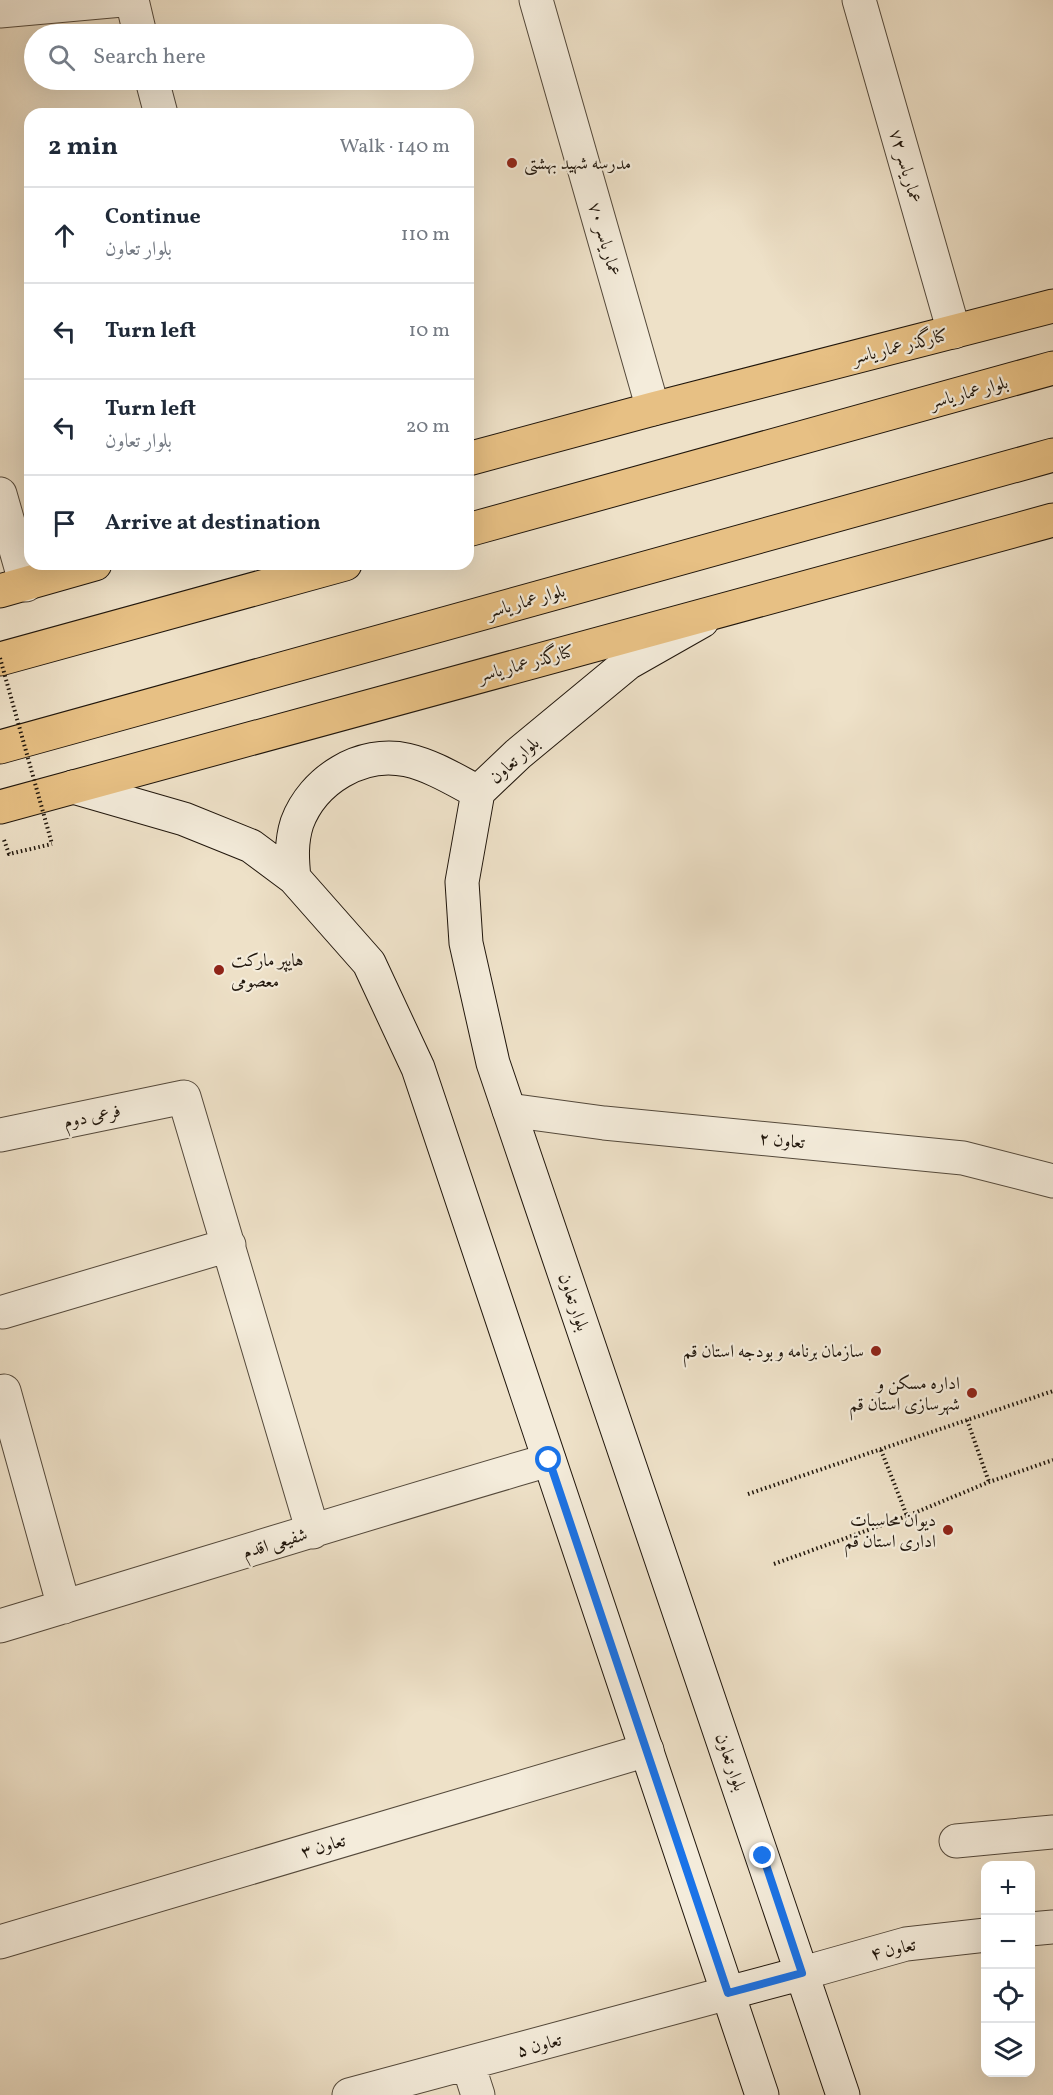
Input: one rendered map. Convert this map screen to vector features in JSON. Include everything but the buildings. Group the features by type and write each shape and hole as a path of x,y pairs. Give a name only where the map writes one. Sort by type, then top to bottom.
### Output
{"main road":[{"name":"کنارگذر عمار یاسر","path":"474,457 1053,306"},
{"name":"بلوار عمار یاسر","path":"474,528 1053,368"},
{"name":"بلوار عمار یاسر","path":"0,747 1053,454"},
{"name":"کنارگذر عمار یاسر","path":"0,807 1053,519"},
{"path":"13,588 75,570"},
{"path":"0,659 323,570"}],"street":[{"path":"0,11 122,0"},
{"path":"132,0 138,24"},
{"name":"عمار یاسر ۷۰","path":"536,0 654,409"},
{"name":"عمار یاسر ۷۲","path":"859,0 954,332"},
{"path":"155,90 159,108"},
{"path":"0,494 13,588"},
{"name":"بلوار تعاون","path":"725,609 628,663 518,754 478,792 462,882 466,944 493,1063 508,1110 843,2095"},
{"path":"294,878 291,851 297,824 309,800 328,780 351,766 377,759 405,760 431,767 478,792"},
{"path":"73,787 184,819 251,846 294,878 369,963 418,1068 762,2095"},
{"name":"فرعی دوم","path":"0,1136 184,1097 229,1245"},
{"name":"تعاون ۲","path":"508,1110 604,1123 963,1158 1053,1181"},
{"path":"3,1312 229,1245 313,1532"},
{"path":"4,1391 64,1607"},
{"name":"شفیعی اقدم","path":"0,1626 549,1460"},
{"name":"تعاون ۳","path":"0,1942 646,1750"},
{"path":"956,1841 1053,1832"},
{"path":"1035,1929 1053,1927"},
{"name":"تعاون ۴","path":"728,1993 906,1944 981,1936"},
{"name":"تعاون ۵","path":"349,2095 728,1993"},
{"path":"468,2064 478,2095"}],"path":[{"path":"0,659 52,844 9,854"},
{"path":"748,1494 1053,1391"},
{"path":"967,1420 989,1482"},
{"path":"880,1450 907,1516"},
{"path":"774,1564 1053,1460"}],"place":[{"name":"مدرسه شهید بهشتی","path":"512,163"},
{"name":"هایپر مارکت معصومی","path":"219,970"},
{"name":"سازمان برنامه و بودجه استان قم","path":"876,1351"},
{"name":"اداره مسکن و شهرسازی استان قم","path":"972,1393"},
{"name":"دیوان محاسبات اداری استان قم","path":"948,1530"}],"route":[{"path":"549,1460 728,1993 802,1973 763,1856"}]}
